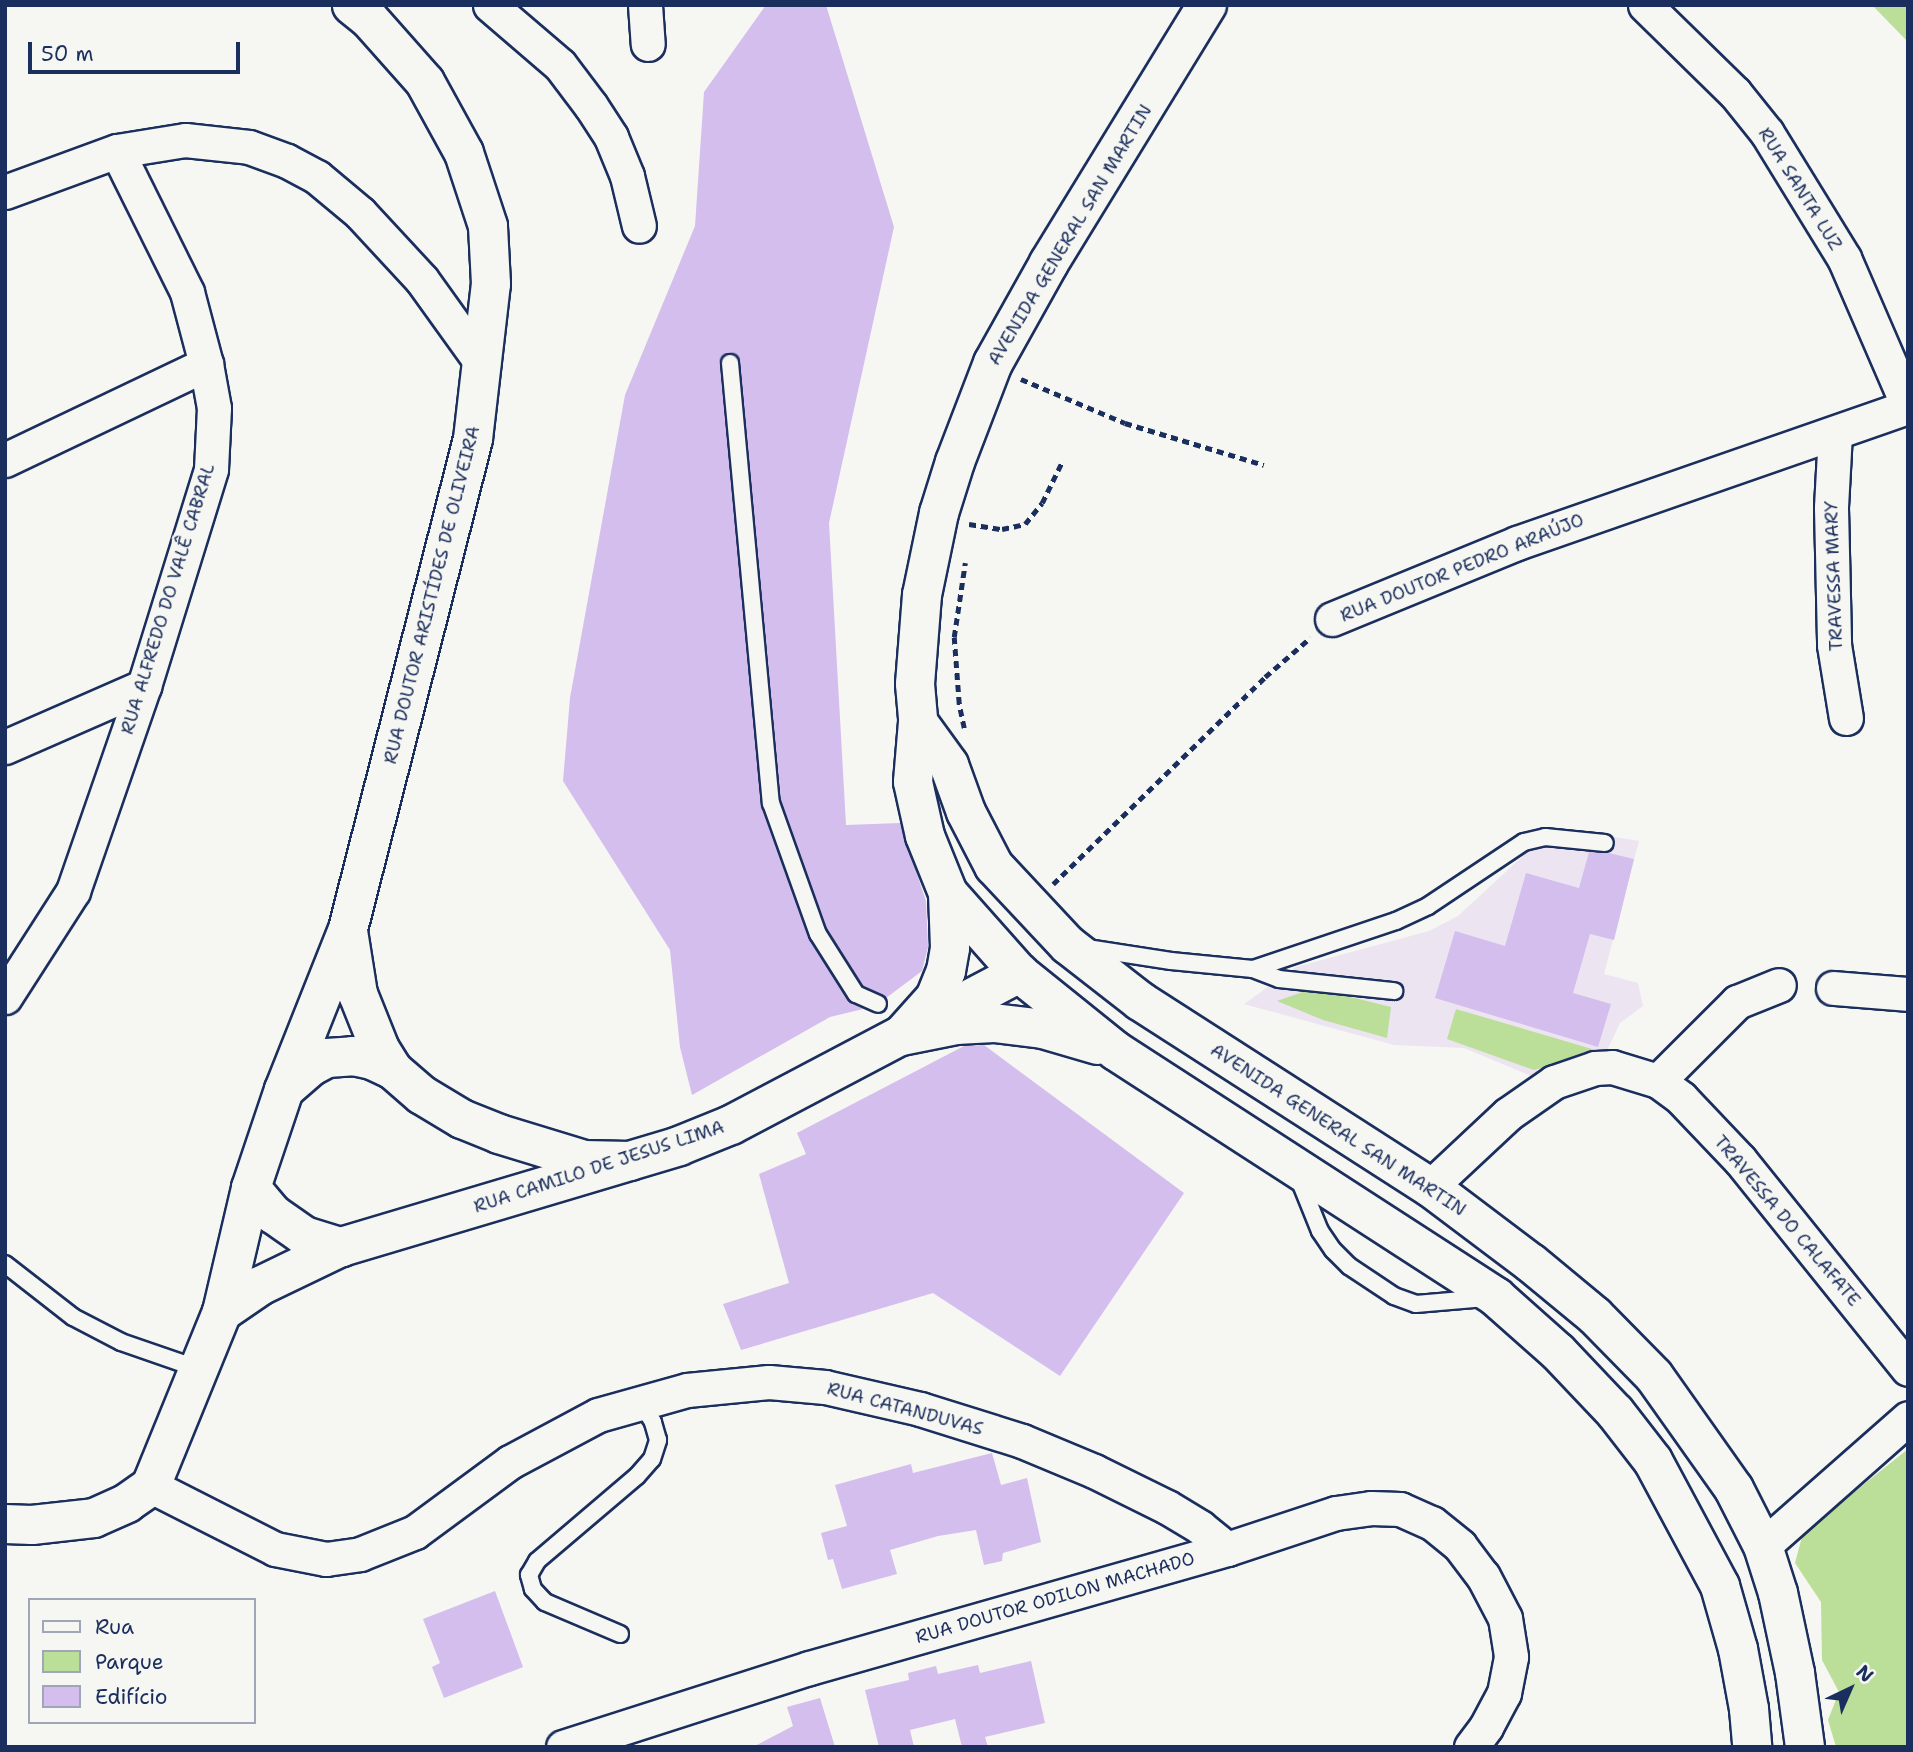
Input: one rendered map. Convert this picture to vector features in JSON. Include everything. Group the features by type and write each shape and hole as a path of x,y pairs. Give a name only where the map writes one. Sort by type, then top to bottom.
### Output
{"main road":[{"name":"RUA DOUTOR ARISTÍDES DE OLIVEIRA","path":"151,1486 222,1312 251,1188 284,1090 348,929 473,439 491,284 488,226 464,153 425,82 369,19 352,5"},
{"name":"AVENIDA GENERAL SAN MARTIN","path":"1206,5 1049,263 993,363 955,519 922,594 915,684 918,722 913,782 925,836 948,893 1018,974 1116,1051 1496,1297 1558,1352 1615,1412 1653,1461 1720,1586 1738,1649 1749,1709 1752,1747"},
{"name":"AVENIDA GENERAL SAN MARTIN","path":"918,722 949,765 966,812 994,866 1029,907 1068,945 1140,1001 1430,1187 1531,1263 1595,1316 1654,1376 1734,1489 1763,1546 1778,1593 1796,1673 1805,1747"},
{"path":"901,1036 935,999 946,971 950,948 948,893"},
{"name":"RUA DOUTOR ARISTÍDES DE OLIVEIRA","path":"348,929 358,994 380,1049 393,1070"},
{"path":"1018,974 1140,1001"},
{"name":"RUA CAMILO DE JESUS LIMA","path":"341,1247 630,1161 731,1125 1018,974"},
{"path":"901,1036 956,1025 994,1023 1043,1030 1116,1051"},
{"path":"284,1090 312,1066 327,1058 352,1056 372,1060 393,1070 422,1095 462,1119 499,1134 584,1160 630,1161"},
{"path":"251,1188 273,1214 303,1236 341,1247"},
{"path":"222,1312 260,1286 341,1247"},
{"path":"5,1524 32,1525 94,1518 127,1503 151,1486"}],"street":[{"path":"490,5 560,65 611,137 627,176 639,226"},
{"path":"645,5 648,44"},
{"name":"RUA SANTA LUZ","path":"1645,5 1735,93 1767,133 1844,258 1908,406"},
{"path":"5,192 117,151 185,140 249,147 287,161 317,177 360,213 422,280 483,365"},
{"name":"RUA ALFREDO DO VALÊ CABRAL","path":"5,997 73,891 144,686 211,469 214,408 206,364 187,292 117,151"},
{"path":"5,460 206,364"},
{"name":"RUA DOUTOR PEDRO ARAÚJO","path":"1332,619 1517,543 1908,406"},
{"name":"TRAVESSA MARY","path":"1835,433 1831,581 1834,645 1846,718"},
{"path":"5,747 144,686"},
{"path":"1430,1187 1508,1114 1554,1082 1595,1068 1612,1067 1658,1081 1737,1002 1779,985"},
{"path":"1833,988 1908,994"},
{"name":"TRAVESSA DO CALAFATE","path":"1658,1081 1681,1098 1740,1160 1908,1369"},
{"name":"RUA CATANDUVAS","path":"151,1486 275,1549 326,1559 360,1554 415,1532 510,1462 598,1415 640,1402 725,1384 769,1382 825,1387 920,1409 1022,1441 1094,1471 1167,1507 1200,1527 1227,1549"},
{"path":"1763,1546 1908,1418"},
{"name":"RUA DOUTOR ODILON MACHADO","path":"563,1747 638,1735 809,1668 1227,1549 1336,1513 1371,1508 1400,1509 1432,1523 1460,1546 1483,1576 1506,1618 1511,1657 1504,1693 1486,1727 1471,1747"}],"lane":[{"path":"730,363 771,803 818,934 856,994 878,1004"},
{"path":"1253,969 1396,921 1438,900 1524,842 1545,837 1605,843"},
{"path":"1068,945 1171,961 1253,969 1279,979 1394,991"},
{"path":"1292,1163 1320,1231 1333,1250 1349,1266 1394,1296 1416,1304 1496,1297"},
{"path":"5,1264 73,1317 121,1342 200,1369"},
{"path":"620,1634 545,1601 533,1589 529,1575 537,1560 637,1476 652,1459 658,1440 653,1422 640,1402"}],"path":[{"path":"993,363 1032,385 1125,423 1264,465"},
{"path":"955,519 1002,529 1025,523 1042,503 1062,462"},
{"path":"955,519 969,537"},
{"path":"965,730 959,704 954,638 968,550"},
{"name":"RUA DOUTOR PEDRO ARAÚJO","path":"1029,907 1265,677 1332,619"}],"shaded area":[{"path":"1554,827 1639,841 1604,974 1638,983 1643,1006 1620,1023 1604,1057 1536,1078 1464,1048 1394,1045 1244,1004 1296,967 1429,931 1458,916"}],"green space":[{"path":"1872,5 1908,5 1908,42"},
{"path":"1314,988 1391,1007 1387,1038 1323,1020 1277,1001"},
{"path":"1456,1009 1599,1051 1534,1070 1447,1039"},
{"path":"1908,1449 1908,1747 1836,1747 1828,1720 1839,1692 1822,1660 1821,1602 1795,1563 1803,1533"}],"building":[{"path":"766,5 826,5 894,227 829,523 846,825 900,823 926,901 928,947 922,971 886,998 863,986 827,929 781,801 740,362 735,354 728,353 721,358 720,364 761,804 809,939 847,1000 863,1009 830,1017 692,1095 680,1047 670,950 563,781 570,698 625,395 695,226 704,92"},
{"path":"1589,852 1634,859 1614,940 1590,934 1573,993 1611,1004 1598,1047 1435,998 1455,931 1505,946 1526,873 1579,888"},
{"path":"984,1045 1184,1193 1060,1376 933,1293 741,1350 723,1304 789,1283 759,1174 806,1154 797,1133 964,1046"},
{"path":"992,1453 1001,1485 1027,1478 1041,1542 1003,1553 1002,1561 984,1565 976,1530 938,1536 890,1550 897,1574 842,1589 833,1559 828,1560 821,1533 847,1526 835,1485 911,1464 913,1473"},
{"path":"495,1591 523,1667 444,1698 432,1667 440,1663 423,1619"},
{"path":"1031,1661 1045,1723 985,1737 988,1747 962,1747 955,1719 910,1730 914,1747 879,1747 865,1690 909,1680 908,1673 936,1666 938,1674 978,1665 980,1673"},
{"path":"820,1698 835,1747 753,1747 793,1726 787,1707"}]}
